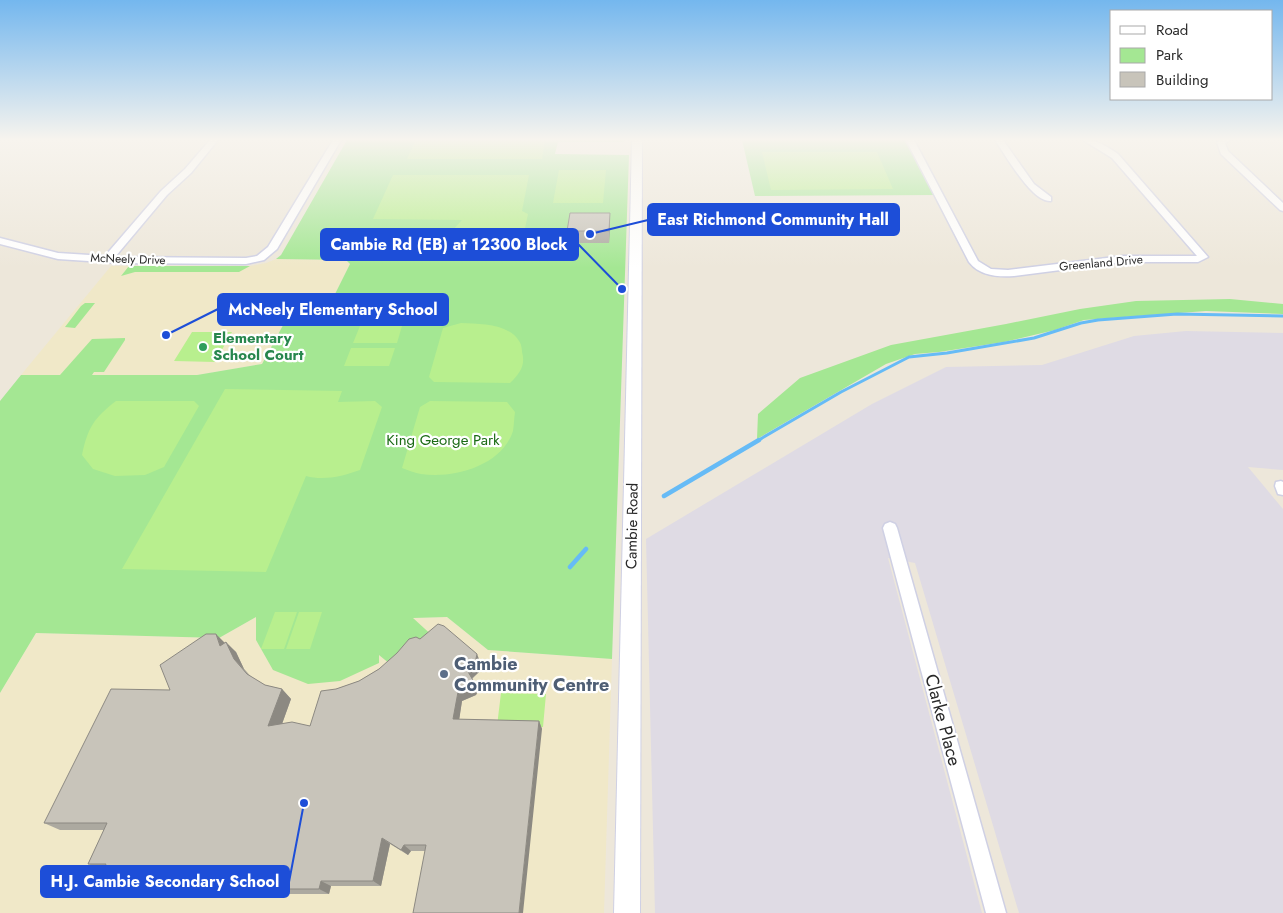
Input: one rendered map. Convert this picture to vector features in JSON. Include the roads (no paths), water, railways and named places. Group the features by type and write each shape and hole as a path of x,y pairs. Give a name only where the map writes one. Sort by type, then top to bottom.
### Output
{"main road":[{"name":"Cambie Road","path":"627,913 637,183"}],"street":[{"path":"108,259 164,193 175,183"},
{"name":"McNeely Drive","path":"0,241 58,256 108,259 246,261 266,255 272,249 312,183"},
{"name":"Greenland Drive","path":"932,183 974,262 979,268 987,272 998,274 1014,273 1123,259 1198,259 1203,257 1138,183"},
{"path":"1029,183 1048,199"},
{"path":"1256,183 1283,208"},
{"name":"Clarke Place","path":"890,528 996,913"}],"waterway":[{"path":"757,441 841,392 909,357 947,353 1034,338 1081,323 1098,320 1177,314 1283,316"},
{"path":"664,496 759,440"},
{"path":"570,567 586,549"}],"place":[{"name":"East Richmond Community Hall","path":"590,234"},
{"name":"Cambie Rd (EB) at 12300 Block","path":"622,289"},
{"name":"McNeely Elementary School","path":"166,335"},
{"name":"Elementary School Court","path":"203,347"},
{"name":"Cambie Community Centre","path":"444,674"},
{"name":"H.J. Cambie Secondary School","path":"304,803"}],"park label":[{"name":"King George Park","path":"443,440"}]}
